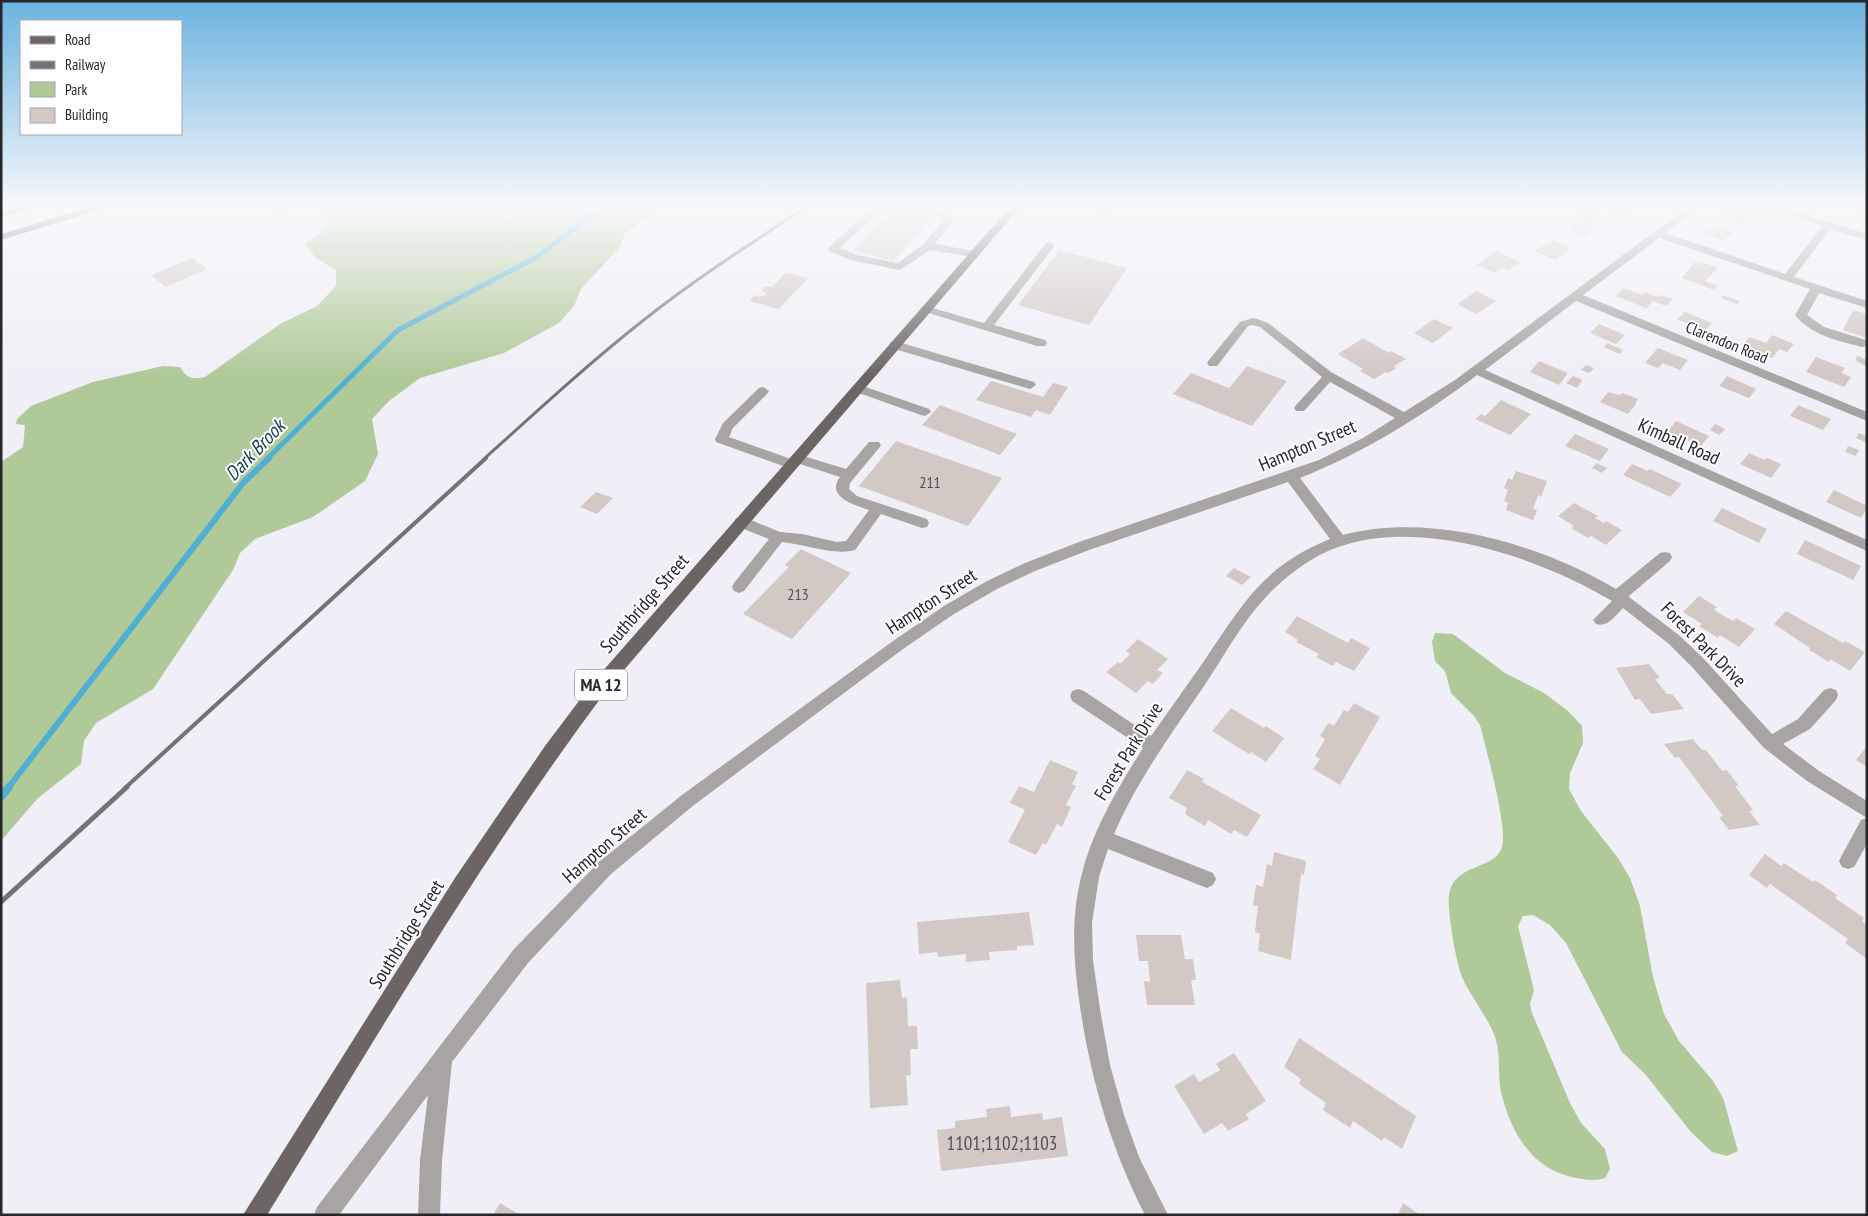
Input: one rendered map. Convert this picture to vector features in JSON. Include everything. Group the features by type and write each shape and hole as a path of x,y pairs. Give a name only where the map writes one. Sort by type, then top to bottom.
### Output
{"main road":[{"name":"Southbridge Street","path":"254,1215 456,892 551,752 600,686 966,263"}],"street":[{"path":"878,263 900,267 906,263"},
{"path":"987,327 1036,263"},
{"name":"Hampton Street","path":"325,1215 521,956 604,868 688,800 942,614 992,585 1048,559 1291,476 1345,453 1405,418 1475,370 1619,263"},
{"path":"1742,263 1867,305"},
{"path":"1787,278 1799,263"},
{"path":"1816,288 1801,315 1804,321 1862,344"},
{"name":"Clarendon Road","path":"1575,296 1867,417"},
{"path":"926,309 1041,343"},
{"path":"1213,363 1244,324 1253,321 1264,325 1329,376 1405,418"},
{"path":"894,345 1030,385"},
{"name":"Kimball Road","path":"1475,370 1867,546"},
{"path":"1300,408 1329,376"},
{"path":"857,388 925,412"},
{"path":"763,391 728,426 720,439 849,476"},
{"path":"874,445 843,482 842,490 852,499 922,522"},
{"path":"1291,476 1340,541"},
{"path":"741,522 778,537 802,539 837,547 850,546 878,508"},
{"name":"Forest Park Drive","path":"1157,1215 1137,1178 1120,1139 1107,1101 1098,1063 1083,965 1083,912 1091,866 1102,838 1128,785 1256,596 1293,564 1323,547 1368,535 1398,533 1434,534 1474,540 1542,560 1592,581 1620,597 1663,629 1698,664 1770,743 1793,761 1867,810"},
{"path":"739,587 778,537"},
{"path":"1600,620 1620,597 1665,557"},
{"path":"1770,743 1804,724 1830,694"},
{"path":"1078,696 1154,747"},
{"path":"1848,861 1867,826"},
{"path":"1102,838 1207,879"},
{"path":"430,1215 431,1160 442,1059"}],"green space":[{"path":"324,263 605,263 581,289 574,306 559,323 504,353 420,378 389,401 372,419 378,454 365,481 313,517 255,539 240,553 233,570 153,689 96,723 84,741 81,764 37,799 1,841 1,462 23,447 25,425 16,424 17,419 31,406 93,382 163,366 180,367 187,376 193,378 205,377 280,324 317,306 336,286 336,270"},
{"path":"1435,633 1453,634 1505,673 1544,693 1568,711 1582,726 1583,743 1570,773 1569,789 1581,811 1618,858 1630,878 1640,906 1653,977 1664,1014 1679,1041 1713,1081 1723,1098 1738,1151 1727,1156 1712,1152 1691,1132 1645,1074 1622,1052 1566,943 1550,925 1533,915 1523,916 1518,926 1534,990 1530,1004 1532,1013 1570,1103 1581,1123 1605,1149 1610,1169 1605,1178 1598,1180 1576,1178 1561,1174 1548,1168 1537,1159 1519,1137 1506,1110 1502,1096 1496,1040 1462,977 1452,936 1449,912 1449,895 1452,885 1458,877 1492,860 1498,854 1502,847 1502,823 1480,725 1474,716 1451,693 1445,671 1435,661 1432,642"}],"building":[{"path":"181,263 198,263 207,269 166,287 151,275"},
{"path":"1049,263 1107,263 1127,268 1089,325 1018,305"},
{"path":"1480,263 1519,263 1508,271 1502,268 1495,273 1477,265"},
{"path":"1694,263 1700,265 1704,263 1718,268 1705,281 1718,286 1714,290 1682,278"},
{"path":"786,272 808,278 779,309 749,301 755,295 763,297 767,293 761,291 766,286 772,287"},
{"path":"1624,288 1642,295 1645,292 1658,297 1661,295 1673,299 1666,306 1653,301 1646,308 1616,296"},
{"path":"1477,291 1496,301 1476,314 1457,304"},
{"path":"1723,295 1740,301 1737,304 1721,298"},
{"path":"1853,310 1867,314 1867,338 1843,330"},
{"path":"1685,312 1712,323 1705,331 1677,319"},
{"path":"1434,319 1453,328 1433,343 1414,333"},
{"path":"1599,324 1625,335 1616,344 1590,333"},
{"path":"1772,335 1794,344 1787,352 1779,349 1772,358 1742,346 1749,337 1766,343"},
{"path":"1363,338 1389,353 1391,351 1406,359 1394,366 1397,368 1374,379 1360,371 1363,369 1338,354"},
{"path":"1607,343 1623,350 1620,354 1604,347"},
{"path":"1658,348 1688,360 1680,370 1663,363 1658,368 1645,363"},
{"path":"1858,356 1867,360 1867,367 1855,360"},
{"path":"1816,357 1845,368 1841,373 1851,377 1844,387 1806,372"},
{"path":"1539,361 1568,373 1559,385 1530,372"},
{"path":"1586,365 1594,368 1589,373 1581,370"},
{"path":"1247,366 1287,381 1252,426 1173,394 1191,373 1229,388"},
{"path":"1573,376 1583,380 1577,388 1566,383"},
{"path":"1727,376 1756,389 1749,398 1719,386"},
{"path":"991,381 1043,397 1053,383 1068,387 1050,415 1036,410 1031,417 976,400"},
{"path":"1608,392 1620,395 1622,393 1638,399 1628,414 1600,402"},
{"path":"1501,400 1531,414 1510,435 1475,419 1481,414 1485,416"},
{"path":"940,405 1017,434 1000,455 922,425"},
{"path":"1798,405 1831,419 1823,430 1790,416"},
{"path":"1676,421 1709,436 1701,446 1668,432"},
{"path":"1715,424 1725,429 1719,435 1710,430"},
{"path":"1859,433 1867,436 1867,443 1856,438"},
{"path":"1575,434 1609,449 1600,461 1565,446"},
{"path":"896,441 1002,478 968,526 859,486"},
{"path":"1848,446 1859,450 1856,456 1845,452"},
{"path":"1749,453 1781,464 1771,478 1740,464"},
{"path":"1597,463 1607,468 1602,473 1592,468"},
{"path":"1632,464 1648,471 1650,469 1682,484 1670,497 1623,475"},
{"path":"1516,471 1547,481 1541,497 1538,495 1533,509 1537,510 1533,520 1506,510 1508,503 1504,501 1508,490 1504,488 1508,478 1512,480"},
{"path":"1834,490 1865,505 1867,502 1867,509 1861,518 1826,502"},
{"path":"596,492 613,498 597,514 580,507"},
{"path":"1574,503 1598,516 1595,518 1604,523 1606,521 1622,530 1606,545 1591,536 1588,538 1571,528 1574,526 1558,516"},
{"path":"1722,508 1767,529 1759,543 1713,521"},
{"path":"1805,540 1861,566 1853,580 1797,554"},
{"path":"801,549 851,573 792,639 743,614 789,567 785,565"},
{"path":"1234,568 1251,577 1242,585 1226,576"},
{"path":"1699,596 1717,607 1714,610 1733,621 1736,618 1755,629 1739,647 1720,635 1718,638 1699,626 1702,624 1683,612"},
{"path":"1786,611 1843,643 1845,641 1865,652 1850,671 1830,659 1829,662 1774,624"},
{"path":"1297,616 1348,643 1351,638 1370,648 1354,671 1336,662 1333,666 1316,657 1319,654 1296,642 1298,640 1285,632"},
{"path":"1138,639 1168,659 1157,670 1163,673 1153,684 1148,681 1136,693 1106,672 1118,662 1120,664 1130,654 1126,651"},
{"path":"1649,664 1660,678 1655,679 1667,694 1672,694 1684,709 1651,714 1640,699 1635,700 1616,668"},
{"path":"1354,703 1380,717 1340,785 1313,769 1320,759 1315,756 1325,739 1320,736 1328,723 1334,726 1344,710 1348,712"},
{"path":"1231,708 1264,728 1266,726 1284,738 1266,762 1251,752 1249,754 1212,731"},
{"path":"1693,739 1702,750 1706,750 1722,771 1727,770 1739,786 1735,786 1753,810 1749,811 1760,825 1729,830 1719,817 1723,816 1679,757 1675,758 1664,744"},
{"path":"1867,746 1867,767 1856,760"},
{"path":"1050,760 1078,772 1072,784 1076,786 1066,805 1071,807 1062,827 1057,824 1046,845 1043,843 1036,855 1008,842 1025,810 1010,803 1019,786 1034,792"},
{"path":"1187,770 1204,779 1202,782 1261,815 1247,837 1234,830 1231,834 1208,820 1205,826 1185,814 1187,808 1169,798"},
{"path":"1274,852 1306,861 1304,875 1301,874 1291,960 1258,951 1260,934 1255,932 1258,906 1253,905 1256,885 1263,887 1267,864 1272,866"},
{"path":"1765,854 1781,866 1784,863 1813,882 1815,880 1837,895 1835,898 1864,918 1862,921 1867,925 1867,959 1845,943 1848,939 1770,884 1767,888 1749,875"},
{"path":"1029,912 1034,945 1017,946 1017,950 989,952 990,960 966,962 966,954 938,957 937,952 919,954 917,922"},
{"path":"1136,935 1181,935 1185,959 1193,959 1196,980 1191,980 1195,1005 1147,1005 1144,981 1150,982 1148,961 1139,961"},
{"path":"900,980 902,998 907,997 908,1026 917,1026 918,1049 910,1049 911,1075 906,1076 908,1105 870,1108 866,983"},
{"path":"1299,1038 1416,1116 1402,1149 1384,1137 1382,1141 1353,1121 1350,1128 1323,1110 1326,1103 1299,1084 1301,1079 1284,1067"},
{"path":"1234,1053 1266,1101 1246,1114 1249,1119 1228,1131 1222,1123 1204,1134 1174,1086 1194,1074 1199,1082 1220,1070 1216,1064"},
{"path":"1010,1106 1011,1117 1042,1113 1043,1120 1062,1117 1068,1156 941,1171 937,1130 955,1128 955,1121 987,1117 986,1109"},
{"path":"500,1203 520,1215 493,1215"},
{"path":"1403,1203 1420,1215 1398,1215"}],"waterway":[{"name":"Dark Brook","path":"267,459 398,330 526,263"},
{"name":"Dark Brook","path":"8,788 243,483 269,458"},
{"name":"Dark Brook","path":"1,797 9,787"}],"railway":[{"path":"484,459 543,405 624,336 723,263"},
{"path":"125,788 486,458"},
{"path":"1,902 127,787"}]}
